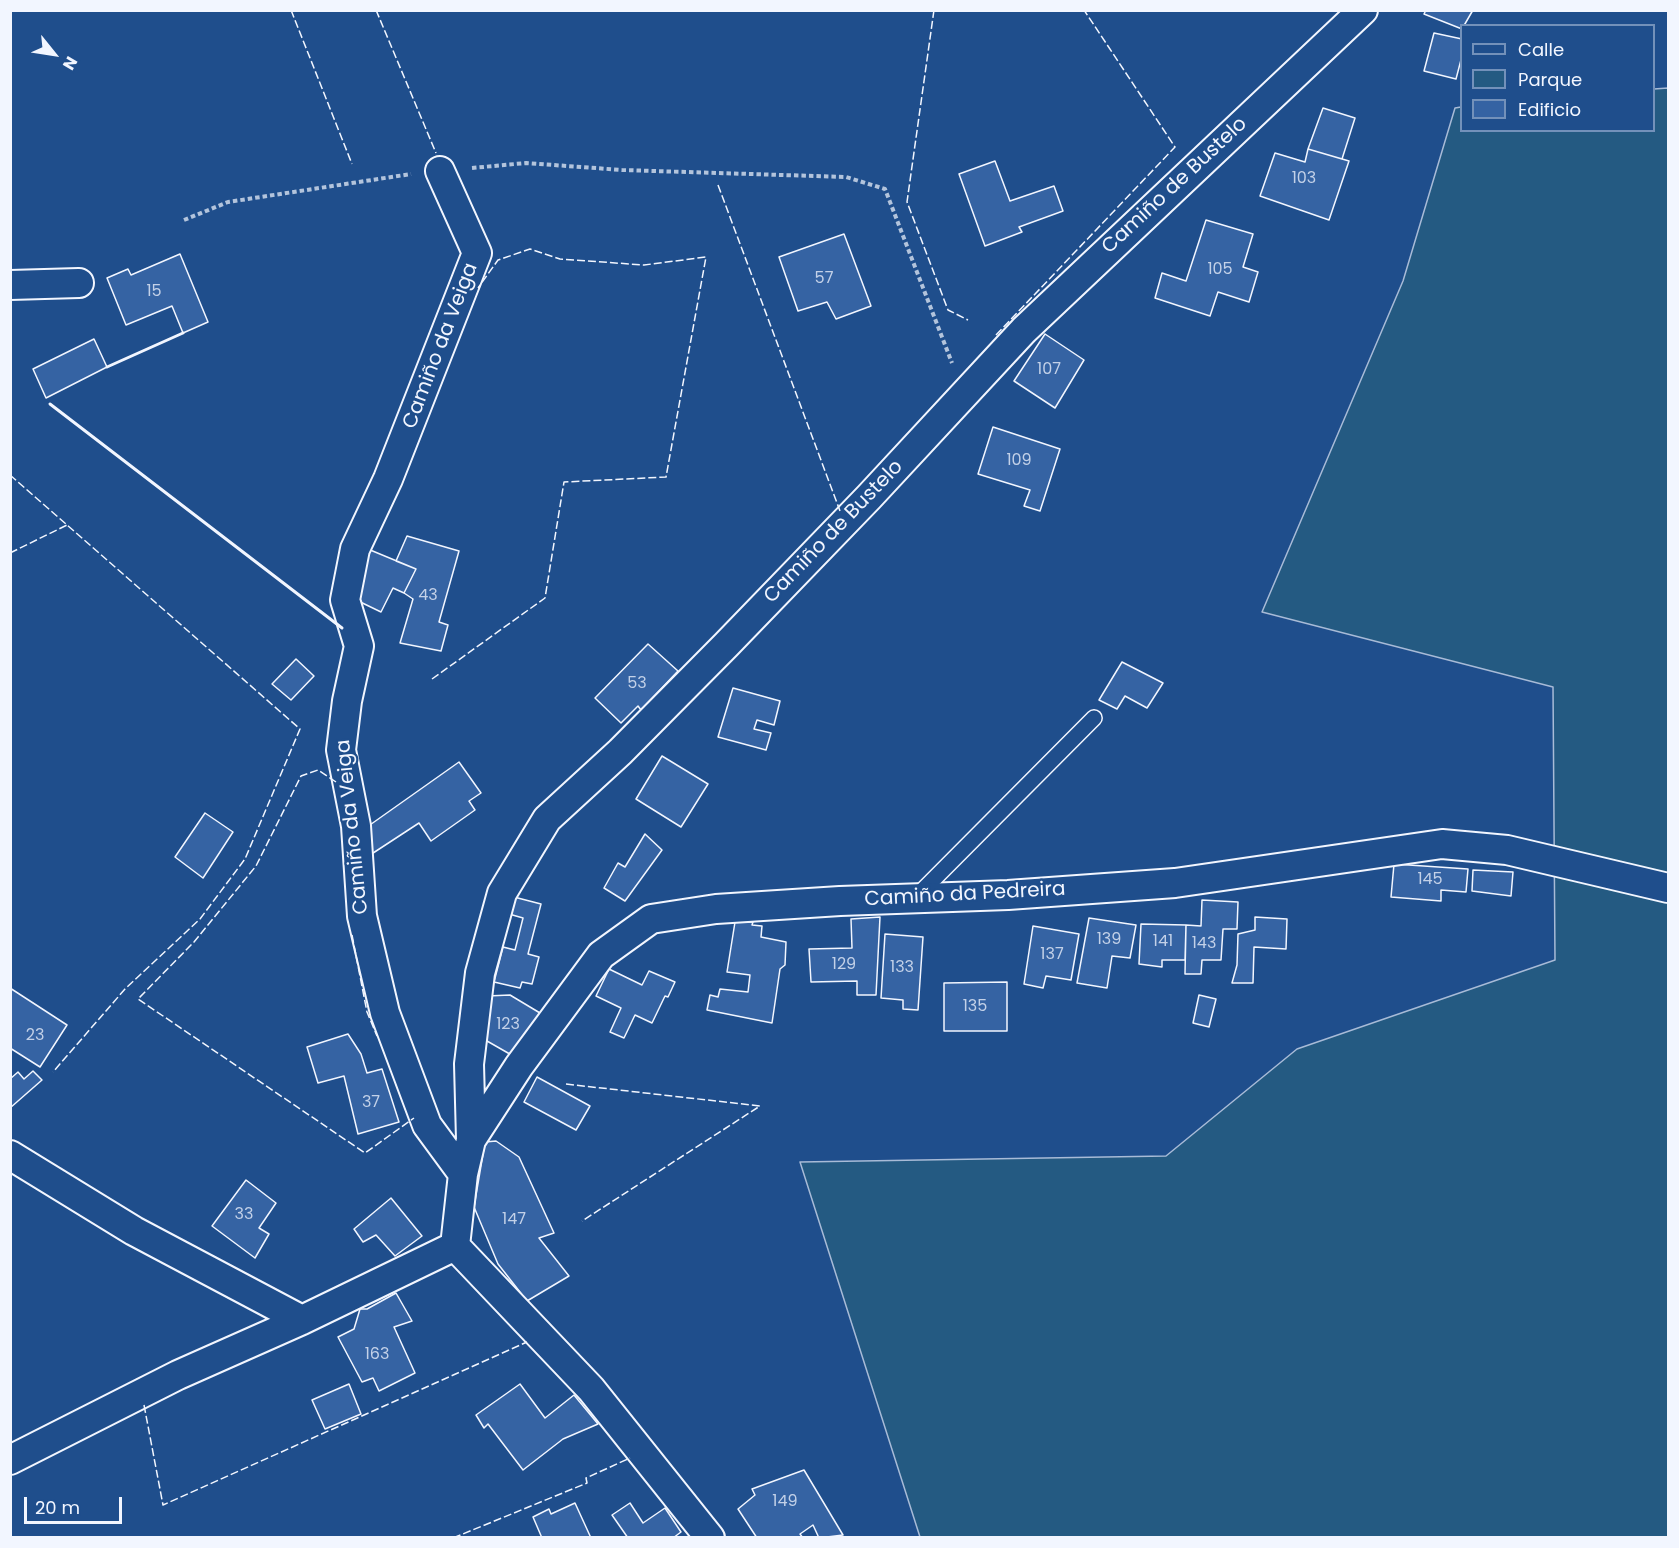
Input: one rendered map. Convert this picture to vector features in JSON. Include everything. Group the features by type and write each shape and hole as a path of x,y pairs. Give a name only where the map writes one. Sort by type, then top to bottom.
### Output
{"street":[{"name":"Camiño de Bustelo","path":"471,1140 469,1064 480,973 502,893 547,819 620,752 726,645 1032,321 1363,10"},
{"name":"Camiño da Veiga","path":"440,171 477,253 388,479 364,528 350,568 345,600 359,646 347,700 341,750 356,826 362,916 386,1013 427,1125 463,1174"},
{"path":"10,285 79,283"},
{"name":"Camiño da Pedreira","path":"455,1246 463,1174 471,1140 519,1066 601,955 651,919 716,909 1008,895 1175,883 1442,844 1507,850 1668,888"},
{"path":"10,1155 134,1231 302,1320"},
{"path":"10,1460 178,1375 302,1320 455,1246 591,1389 710,1538"}],"lane":[{"path":"915,898 1094,718"}],"path":[{"path":"184,220 228,202 377,177 526,163 622,170 846,177 885,189 964,395"}],"green space":[{"path":"1668,88 1668,1537 920,1537 800,1162 1166,1156 1297,1049 1555,960 1553,687 1262,612 1403,281 1455,108 1460,107 1460,132 1655,132 1655,89"}],"building":[{"path":"1426,10 1473,10 1465,24 1460,24 1460,28 1424,14"},
{"path":"1434,33 1460,39 1460,64 1456,79 1424,71"},
{"path":"1323,108 1355,118 1342,159 1308,149"},
{"path":"1308,149 1349,161 1329,220 1260,196 1275,153 1305,162"},
{"path":"995,161 1010,201 1054,186 1063,211 1019,227 1022,232 985,246 959,174"},
{"path":"1206,220 1253,234 1243,267 1258,272 1249,302 1218,292 1210,316 1155,298 1162,273 1186,281"},
{"path":"844,234 871,306 836,319 827,302 798,311 779,257"},
{"path":"180,254 208,322 183,333 172,306 126,325 107,278 128,269 131,275"},
{"path":"1045,334 1084,360 1055,408 1014,381"},
{"path":"94,339 107,367 46,398 33,369"},
{"path":"993,427 1060,449 1040,511 1024,506 1030,490 978,474"},
{"path":"407,536 459,551 439,622 448,625 441,651 400,643 413,599 404,593 416,569 396,561"},
{"path":"363,547 416,569 404,593 393,588 381,612 350,597"},
{"path":"648,644 678,671 641,710 638,706 621,723 595,698"},
{"path":"296,659 314,676 291,700 272,684"},
{"path":"1122,662 1163,683 1147,708 1125,696 1117,709 1099,700"},
{"path":"733,688 780,701 774,725 757,720 754,729 771,733 766,750 718,737"},
{"path":"662,756 708,784 681,827 636,799"},
{"path":"459,762 481,793 469,801 475,810 431,841 419,823 367,857 367,827"},
{"path":"205,813 233,832 203,878 175,857"},
{"path":"645,834 662,850 625,901 604,888 618,863 625,867"},
{"path":"1394,864 1468,869 1466,892 1441,890 1441,901 1391,897"},
{"path":"1473,870 1513,872 1511,896 1472,891"},
{"path":"514,897 541,904 528,954 539,957 532,984 522,982 520,988 494,982 503,947 515,950 523,918 509,914"},
{"path":"1202,900 1238,902 1237,929 1223,929 1221,960 1202,960 1201,974 1185,974 1186,925 1201,926"},
{"path":"880,917 876,995 857,995 857,981 811,982 809,949 852,948 851,919"},
{"path":"1255,917 1287,919 1286,949 1254,947 1253,983 1232,983 1237,965 1238,934 1255,930"},
{"path":"1089,918 1136,925 1130,958 1112,956 1107,988 1077,983"},
{"path":"735,922 753,922 752,925 762,926 761,937 786,942 785,965 780,969 772,1023 707,1010 710,995 718,997 720,989 748,992 750,975 727,972"},
{"path":"1141,924 1186,925 1185,960 1162,960 1162,967 1139,964"},
{"path":"1033,926 1079,934 1071,980 1046,976 1043,988 1024,984"},
{"path":"885,934 923,937 918,1010 903,1009 903,1000 881,998"},
{"path":"609,969 642,985 649,971 675,982 668,997 665,996 652,1023 635,1015 624,1038 610,1032 621,1008 596,996"},
{"path":"1007,982 1007,1031 944,1031 944,983"},
{"path":"10,988 67,1025 40,1067 10,1048"},
{"path":"510,995 540,1013 515,1057 480,1037 487,996"},
{"path":"1199,995 1216,999 1209,1027 1193,1023"},
{"path":"348,1034 361,1054 367,1073 382,1069 399,1122 358,1134 344,1076 318,1083 307,1047"},
{"path":"33,1071 42,1080 10,1108 10,1079 18,1072 24,1079"},
{"path":"537,1077 590,1106 576,1130 524,1102"},
{"path":"496,1141 519,1157 554,1233 539,1238 569,1276 527,1301 498,1264 474,1207 485,1142"},
{"path":"246,1180 276,1203 259,1228 269,1234 255,1258 212,1226"},
{"path":"391,1198 422,1236 395,1256 376,1235 363,1242 354,1229"},
{"path":"396,1293 412,1321 394,1327 415,1373 379,1391 373,1378 362,1382 338,1337 354,1329 360,1309 367,1309"},
{"path":"349,1384 361,1414 325,1429 312,1400"},
{"path":"520,1384 545,1418 574,1395 598,1424 563,1439 523,1470 488,1424 484,1428 476,1415"},
{"path":"804,1470 843,1535 819,1538 813,1525 800,1534 803,1538 757,1538 738,1509 755,1495 752,1489"},
{"path":"575,1503 591,1538 542,1538 533,1517 549,1509 551,1514"},
{"path":"630,1503 643,1523 665,1508 681,1532 673,1538 628,1538 612,1515"}],"fence":[{"path":"291,10 352,164"},
{"path":"376,10 436,153"},
{"path":"934,10 907,202 948,310 968,320"},
{"path":"996,335 1175,147 1084,10"},
{"path":"718,185 840,511"},
{"path":"432,679 545,598 564,482 666,477 706,257 644,265 560,259 530,249 498,260 478,288"},
{"path":"10,475 300,729 245,859 200,919 125,989 53,1072"},
{"path":"10,553 67,525"},
{"path":"336,782 318,770 301,776 256,866 194,942 138,999 365,1153 414,1118"},
{"path":"352,935 367,1012 377,1036"},
{"path":"566,1084 760,1106 582,1221"},
{"path":"144,1405 163,1505 527,1342"},
{"path":"453,1538 587,1483 586,1478 630,1458"}],"wall":[{"path":"107,367 183,333"},
{"path":"50,404 342,628"}]}
